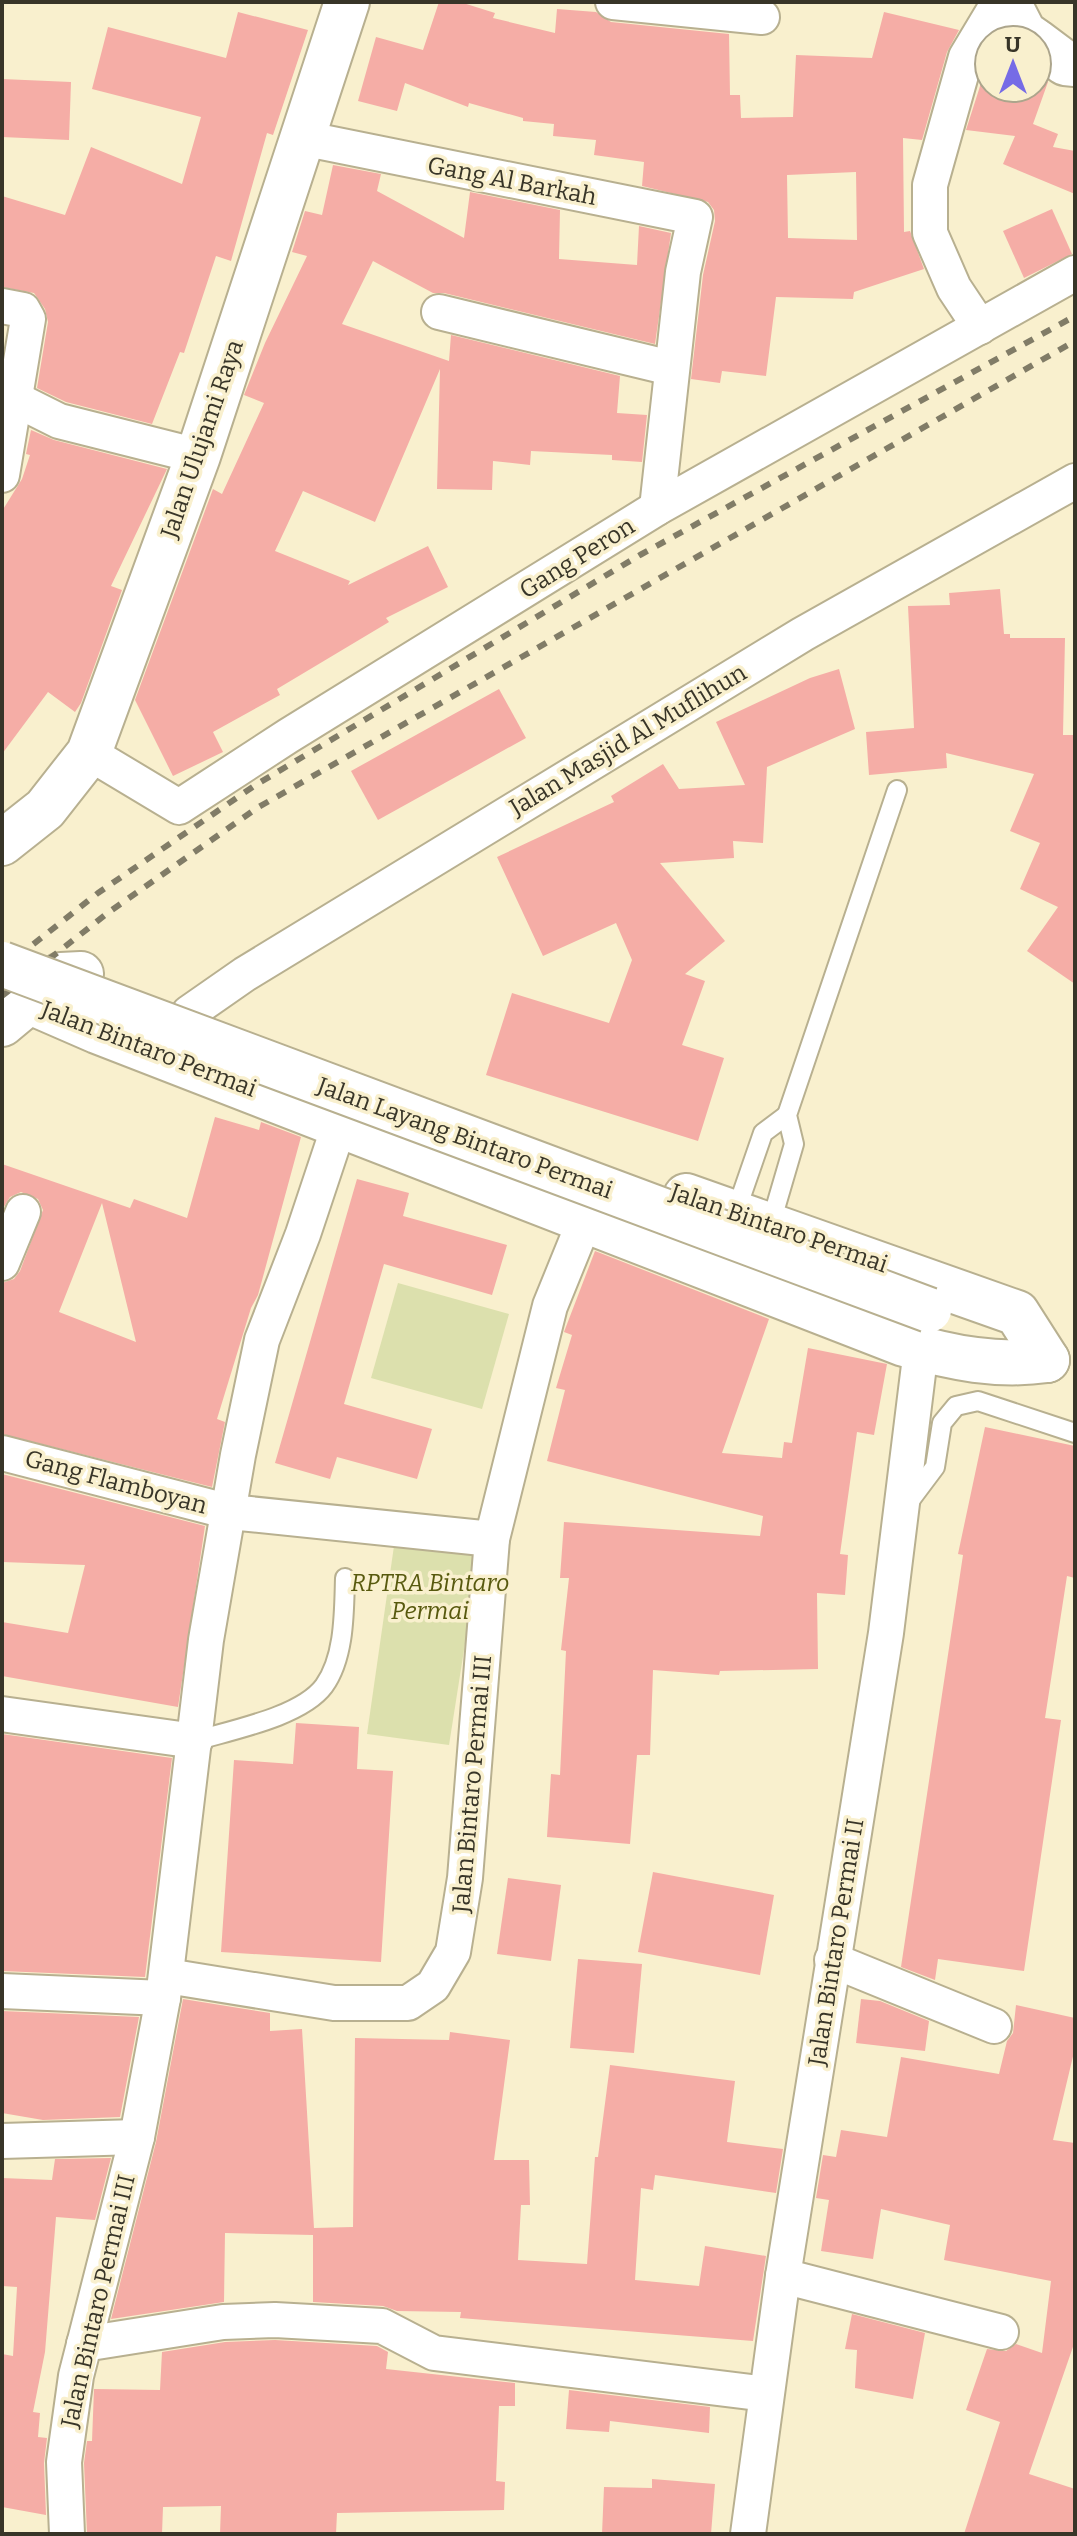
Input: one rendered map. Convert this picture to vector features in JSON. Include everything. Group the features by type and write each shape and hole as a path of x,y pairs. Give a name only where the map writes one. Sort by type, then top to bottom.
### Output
{"street":[{"name":"Jalan Ulujami Raya","path":"2,843 45,809 89,753 198,456 347,2"},
{"path":"613,2 762,17"},
{"path":"980,327 954,288 930,233 930,185 966,57 999,2"},
{"path":"1008,2 1019,24"},
{"path":"1053,54 1065,63 1075,64"},
{"name":"Gang Al Barkah","path":"302,138 695,217 671,368"},
{"name":"Gang Peron","path":"89,753 179,807 657,508 1075,273"},
{"path":"2,306 23,310 28,319 9,398 2,475"},
{"path":"439,312 671,368 657,508"},
{"path":"9,398 59,421 198,456"},
{"name":"Jalan Masjid Al Muflihun","path":"189,1013 245,974 789,642 1075,481"},
{"name":"Jalan Layang Bintaro Permai","path":"2,964 925,1329"},
{"name":"Jalan Bintaro Permai","path":"15,1012 61,975 73,972 1017,1313 1061,1365"},
{"name":"Jalan Bintaro Permai","path":"15,1012 97,1031 254,1090 335,1136 925,1329 1061,1365"},
{"path":"254,1090 245,1074 247,1061 259,1047 271,1043"},
{"name":"Jalan Bintaro Permai III","path":"67,2534 64,2462 84,2344 137,2137 165,1987 206,1640 262,1340 335,1136"},
{"path":"2,1263 23,1212"},
{"name":"Jalan Bintaro Permai III","path":"165,1987 334,2003 408,2003 433,1986 453,1952 459,1929 477,1753 492,1539 550,1306 585,1220"},
{"name":"Jalan Bintaro Permai II","path":"748,2534 783,2276 886,1633 925,1329"},
{"name":"Gang Flamboyan","path":"2,1453 230,1512 492,1539"},
{"path":"2,1714 195,1741"},
{"path":"832,1960 994,2026"},
{"path":"2,1991 165,1987"},
{"path":"2,2141 137,2137"},
{"path":"783,2276 1001,2332"},
{"path":"84,2344 236,2321 368,2324 398,2332 434,2353 766,2394"}],"lane":[{"path":"753,1220 794,1144 787,1115 897,790"},
{"path":"753,1220 763,1133 787,1115"},
{"path":"901,1512 935,1467 942,1423 956,1406 978,1401 1075,1433"},
{"path":"195,1741 274,1717 303,1702 324,1686 337,1652 344,1616 345,1578"}],"green space":[{"path":"398,1283 509,1314 482,1409 371,1378"},
{"name":"RPTRA Bintaro Permai","path":"395,1539 479,1555 449,1745 367,1734"}],"building":[{"path":"439,2 460,2 495,13 493,18 555,33 557,9 596,12 611,22 729,34 730,95 740,95 741,118 793,117 796,55 872,58 884,12 959,30 947,52 922,140 903,138 904,232 910,231 924,269 854,292 853,299 776,297 766,376 722,371 720,383 691,379 703,275 715,221 714,210 708,202 642,186 644,162 594,155 596,140 553,136 554,124 523,121 523,118 469,103 468,107 405,83 397,111 358,101 376,37 423,50","holes":["856,172 857,240 788,238 787,175"]},
{"path":"238,12 308,30 273,135 267,133 231,261 216,256 184,353 180,352 152,424 66,402 37,388 48,322 45,309 34,293 2,287 2,196 65,215 91,147 182,184 201,117 92,89 108,27 226,58"},
{"path":"2,79 71,82 69,140 2,137"},
{"path":"974,104 1040,104 1033,124 1058,134 1053,147 1075,151 1075,194 1003,164 1015,136 966,130"},
{"path":"333,165 381,174 377,191 464,238 470,192 560,210 559,259 637,265 639,226 671,233 655,344 444,293 433,293 373,261 342,324 449,361 451,335 620,376 617,413 647,415 642,462 612,460 612,455 531,451 530,465 493,461 492,490 437,489 440,369 375,522 303,491 275,551 350,581 348,585 428,546 448,587 386,618 389,622 277,689 280,695 213,732 223,752 173,776 135,700 213,489 222,494 264,403 244,395 307,256 292,252 305,211 322,215"},
{"path":"1052,209 1072,254 1024,278 1003,231"},
{"path":"31,430 54,440 167,469 111,586 122,590 81,703 75,712 48,692 2,754 2,511 22,479 30,455 26,454"},
{"path":"1000,589 1004,634 1010,634 1010,638 1065,638 1063,735 1075,735 1075,984 1027,951 1058,907 1020,889 1040,843 1010,831 1034,774 946,753 947,768 869,775 866,732 914,728 908,606 950,605 949,593"},
{"path":"839,669 855,729 767,767 763,843 733,841 734,858 660,863 725,941 685,974 705,981 682,1045 724,1058 698,1141 486,1075 512,993 609,1023 632,960 616,923 543,956 497,857 614,802 611,796 663,764 679,789 745,785 716,722 810,678"},
{"path":"499,689 526,738 378,820 351,771"},
{"path":"215,1117 259,1130 261,1122 301,1137 258,1295 251,1308 217,1419 225,1422 212,1487 2,1434 2,1283 14,1279 20,1271 43,1210 38,1199 21,1192 10,1197 2,1210 2,1164 130,1208 134,1199 187,1218","holes":["102,1203 136,1342 59,1312"]},
{"path":"357,1179 409,1193 403,1216 507,1245 492,1295 384,1264 344,1404 432,1429 417,1479 337,1457 330,1479 275,1463"},
{"path":"595,1251 769,1319 722,1453 782,1458 784,1442 792,1443 808,1348 887,1364 874,1435 857,1432 840,1554 848,1555 845,1595 817,1593 818,1669 720,1671 719,1675 653,1670 650,1755 637,1755 630,1844 547,1837 551,1774 560,1775 566,1651 561,1650 569,1578 560,1578 564,1522 760,1536 763,1516 547,1461 565,1390 556,1388 572,1335 564,1332"},
{"path":"985,1427 1075,1446 1075,1578 1067,1576 1045,1718 1061,1720 1024,1971 938,1959 935,1980 901,1967 963,1555 958,1554"},
{"path":"2,1474 205,1526 178,1707 2,1676 2,1622 68,1633 85,1565 2,1562"},
{"path":"296,1723 359,1727 357,1769 393,1771 381,1962 221,1952 234,1760 293,1764"},
{"path":"2,1734 172,1758 145,1977 2,1971"},
{"path":"653,1872 774,1895 760,1975 638,1952"},
{"path":"508,1878 561,1885 551,1961 497,1954"},
{"path":"578,1959 642,1964 634,2053 570,2048"},
{"path":"183,1999 270,2013 270,2031 302,2029 314,2228 353,2227 355,2038 449,2040 450,2032 510,2040 494,2160 529,2160 530,2205 521,2205 518,2260 587,2264 595,2157 598,2157 610,2065 735,2081 727,2142 783,2149 776,2193 655,2175 653,2190 641,2188 635,2280 699,2286 705,2246 766,2256 753,2341 460,2318 461,2312 397,2311 383,2306 313,2302 313,2235 225,2233 224,2302 111,2319 156,2142"},
{"path":"861,1999 880,2001 929,2021 925,2051 856,2043"},
{"path":"1016,2005 1075,2018 1075,2048 1053,2140 1075,2143 1075,2341 1029,2474 1075,2489 1075,2534 964,2534 1000,2422 966,2410 987,2349 1006,2351 1016,2344 1042,2353 1051,2281 944,2260 950,2225 881,2209 873,2259 821,2251 829,2200 816,2198 823,2155 836,2157 841,2130 887,2137 901,2057 999,2074 1007,2041 1013,2033"},
{"path":"2,2011 139,2017 120,2117 43,2120 2,2113"},
{"path":"111,2158 95,2220 56,2217 45,2352 33,2412 40,2413 38,2437 47,2438 44,2463 46,2515 2,2507 2,2354 13,2356 17,2287 2,2286 2,2178 52,2180 55,2159"},
{"path":"852,2314 925,2333 913,2399 855,2388 857,2350 845,2349"},
{"path":"275,2340 377,2346 388,2352 386,2369 515,2383 515,2406 499,2406 496,2481 505,2482 504,2510 337,2513 336,2534 220,2534 221,2506 163,2507 162,2534 87,2534 84,2463 87,2441 92,2441 94,2389 160,2390 162,2352 225,2342"},
{"path":"569,2390 710,2407 709,2433 610,2421 609,2432 566,2429"},
{"path":"652,2479 715,2484 711,2534 602,2534 604,2487 652,2488"}],"railway":[{"path":"2,969 98,893 254,786 640,555 1075,316"},
{"path":"2,996 109,912 257,808 1075,341"}]}
